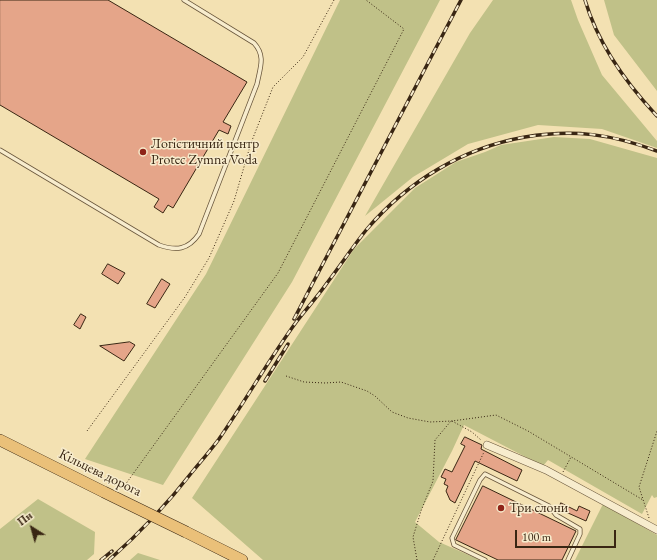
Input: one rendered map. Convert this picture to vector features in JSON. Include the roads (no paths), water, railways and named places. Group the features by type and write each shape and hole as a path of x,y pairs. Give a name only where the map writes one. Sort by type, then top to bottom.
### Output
{"highway":[{"name":"Кільцева дорога","path":"0,440 242,560"}],"street":[{"path":"487,445 546,470 654,528"}],"lane":[{"path":"0,150 159,245 176,249 190,244 199,234 258,84 262,60 258,48 254,43 184,0"},
{"path":"485,560 454,544 452,538 480,480 486,474 549,506 556,515 580,529 580,534 568,560"}],"railway":[{"path":"294,319 461,0"},
{"path":"585,0 597,32 614,62 634,90 657,116"},
{"path":"109,560 132,539 174,495 213,447 297,321 324,288 367,229 400,196 438,169 459,158 480,149 525,137 560,133 576,133 608,137 657,151"},
{"path":"265,381 288,344"},
{"path":"101,560 112,551"}],"place":[{"name":"Логістичний центр Protec Zymna Voda","path":"143,152"},
{"name":"Три слони","path":"501,508"}]}
